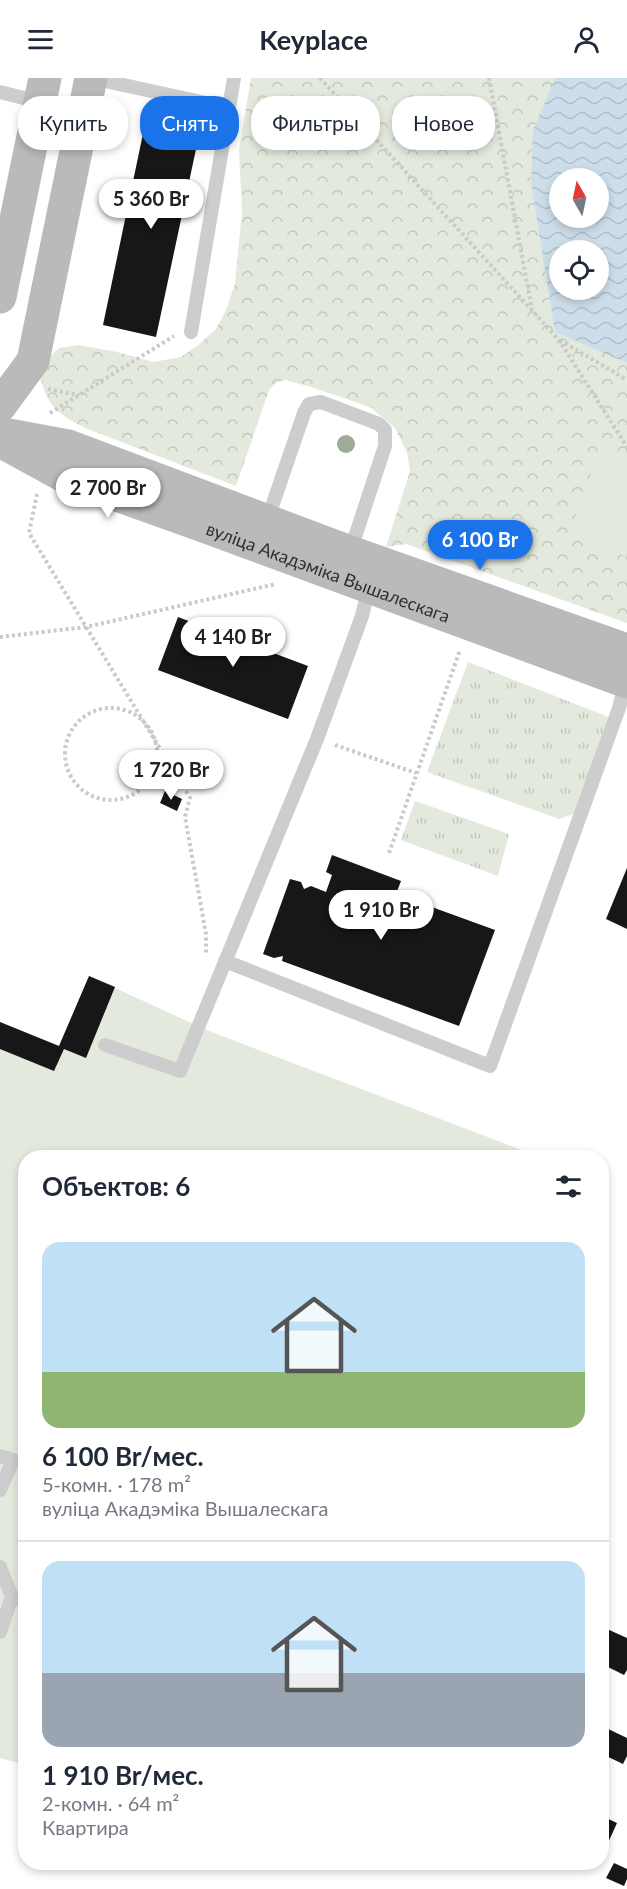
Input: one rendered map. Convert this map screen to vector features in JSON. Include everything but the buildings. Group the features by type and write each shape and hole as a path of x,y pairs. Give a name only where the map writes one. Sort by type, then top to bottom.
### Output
{"street":[{"path":"87,96 91,78"},
{"path":"0,297 43,90"},
{"path":"0,406 33,361 76,150"},
{"name":"вуліца Акадэміка Вышалескага","path":"0,434 68,446 354,572 627,671"},
{"name":"вуліца Акадэміка Вышалескага","path":"0,441 64,476 263,533"}],"lane":[{"path":"91,78 174,96"},
{"path":"231,96 234,78"},
{"path":"0,92 43,90"},
{"path":"184,332 221,150"},
{"path":"105,1045 180,1071 317,739 362,616 354,572 385,446 384,430 379,423 321,402 309,404 303,413 263,533"},
{"path":"225,961 490,1066 619,708 627,671"},
{"path":"0,1456 13,1460 0,1490"},
{"path":"0,1567 12,1597 0,1632"},
{"path":"12,1597 18,1599"}],"path":[{"path":"320,78 559,340 627,447"},
{"path":"489,78 532,310"},
{"path":"50,414 184,332"},
{"path":"559,340 627,380"},
{"path":"47,389 81,396"},
{"path":"38,493 29,533 190,798 185,817 206,934 206,955"},
{"path":"0,637 86,627 278,584"},
{"path":"389,852 460,650 450,646"},
{"path":"143,720 130,711 111,707 93,711 85,716 72,729 66,746 67,764 74,781 88,793 97,797 108,800 129,796 138,791 152,775 156,765 157,743"},
{"path":"317,739 416,773"}],"green space":[{"path":"251,78 627,78 627,623 406,544 386,547 410,471 407,452 395,428 370,407 286,380 277,382 269,390 236,486 85,428 55,408 47,396 40,377 47,359 59,348 78,345 153,362 181,357 216,329 227,308 235,283 242,212 239,150"},
{"path":"600,447 627,457 627,557 569,536"},
{"path":"468,662 619,721 584,810 559,819 427,772"},
{"path":"415,801 509,834 498,876 401,840"},
{"path":"89,976 209,1031 521,1150 18,1150 18,1763 0,1758 0,1022 59,1046"}],"water":[{"path":"555,78 627,78 627,363 555,332 550,300 609,300 609,240 549,240 549,295 531,183 533,130"}]}
